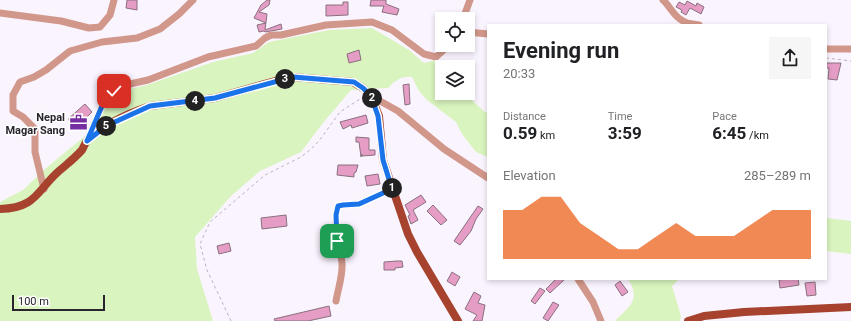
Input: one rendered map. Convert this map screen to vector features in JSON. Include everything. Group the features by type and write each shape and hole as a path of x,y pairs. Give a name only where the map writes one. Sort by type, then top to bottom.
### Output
{"main road":[{"path":"0,209 31,201 44,189 59,171 68,165 87,141 106,126 150,106 215,98 293,77 354,82 370,94 378,116 383,160 392,189 417,252 458,321"},
{"path":"688,321 704,316 744,312 851,307"}],"street":[{"path":"0,13 61,21 89,28 100,27 110,15 114,0"},
{"path":"44,189 35,152 35,130 23,117 13,111 13,95 20,82 34,77 46,70 70,51 102,42 137,38 160,29 179,14 193,0"},
{"path":"466,12 470,0"},
{"path":"663,0 683,22 693,24"},
{"path":"87,141 102,106 114,91 130,84 148,80 208,57 256,46 265,38 271,36 326,25 372,22 392,30 424,54 436,57 441,52"},
{"path":"475,33 487,34"},
{"path":"827,49 851,49"},
{"path":"370,94 398,110 444,149 487,177"},
{"path":"336,301 342,264 336,229 336,215 338,206 359,204 392,189"},
{"path":"579,280 593,302 601,321"}],"path":[{"path":"827,58 851,61"},
{"path":"231,321 207,270 200,244 210,222 265,175 301,157 319,141 340,112 370,94"}],"green space":[{"path":"372,28 409,50 424,63 435,60 435,100 472,100 485,112 487,112 487,157 476,152 462,134 456,122 427,100 419,91 412,77 399,79 388,88 351,90 301,152 260,171 231,196 195,237 197,269 213,321 0,321 0,202 23,190 45,169 85,136 111,100 122,91 147,85 213,62 253,53 269,42 329,30"},
{"path":"827,218 851,221 851,254 827,251"},
{"path":"628,280 678,280 672,286 681,316 680,321 615,321 632,303 634,293"}],"building":[{"path":"127,0 137,0 137,10 126,8"},
{"path":"267,0 270,0 269,5 259,12 267,14 266,23 254,18 261,5"},
{"path":"371,0 386,0 386,4 399,9 397,15 382,12 384,6 370,6"},
{"path":"687,1 696,6 697,3 704,7 701,14 690,8 686,15 681,12 682,10 676,7 679,2 685,5"},
{"path":"343,2 348,2 348,15 326,16 326,5 343,5"},
{"path":"266,23 265,30 281,24 282,29 259,32 257,25"},
{"path":"359,50 361,60 349,63 347,54"},
{"path":"827,63 841,63 837,80 828,79 829,68 827,68"},
{"path":"409,84 410,104 405,105 403,85"},
{"path":"85,104 92,112 76,128 68,119"},
{"path":"366,115 368,123 352,128 351,125 343,129 340,122"},
{"path":"356,137 369,138 369,150 375,150 375,155 362,156 362,154 361,157 359,142 356,142"},
{"path":"338,165 358,165 356,172 354,173 354,177 337,175"},
{"path":"378,174 380,184 367,186 365,176"},
{"path":"421,195 426,202 413,210 418,220 411,224 408,216 410,215 405,205"},
{"path":"433,205 447,220 441,225 427,211"},
{"path":"478,206 483,209 476,219 471,231 460,245 454,241"},
{"path":"286,215 287,226 262,229 261,218"},
{"path":"229,243 231,251 219,254 217,246"},
{"path":"402,261 403,267 395,268 395,270 384,270 384,262"},
{"path":"452,272 460,277 455,286 447,281"},
{"path":"555,280 564,280 550,293 546,289"},
{"path":"779,280 798,280 799,285 780,288"},
{"path":"620,281 628,292 622,296 615,285"},
{"path":"815,282 816,295 807,296 805,283"},
{"path":"540,288 545,291 535,304 531,301"},
{"path":"474,292 481,296 478,303 485,305 482,321 473,321 477,315 465,309"},
{"path":"553,302 559,305 548,321 543,318"},
{"path":"329,306 331,316 308,321 275,321 274,319"}],"place":[{"name":"Nepal Magar Sang","path":"78,123"}],"route":[{"path":"114,91 102,106 87,141 106,126 150,106 215,98 275,80 293,77 354,82 363,88 371,96 378,116 383,160 392,189 359,204 351,206 348,204 338,206 336,215 337,241"}]}
